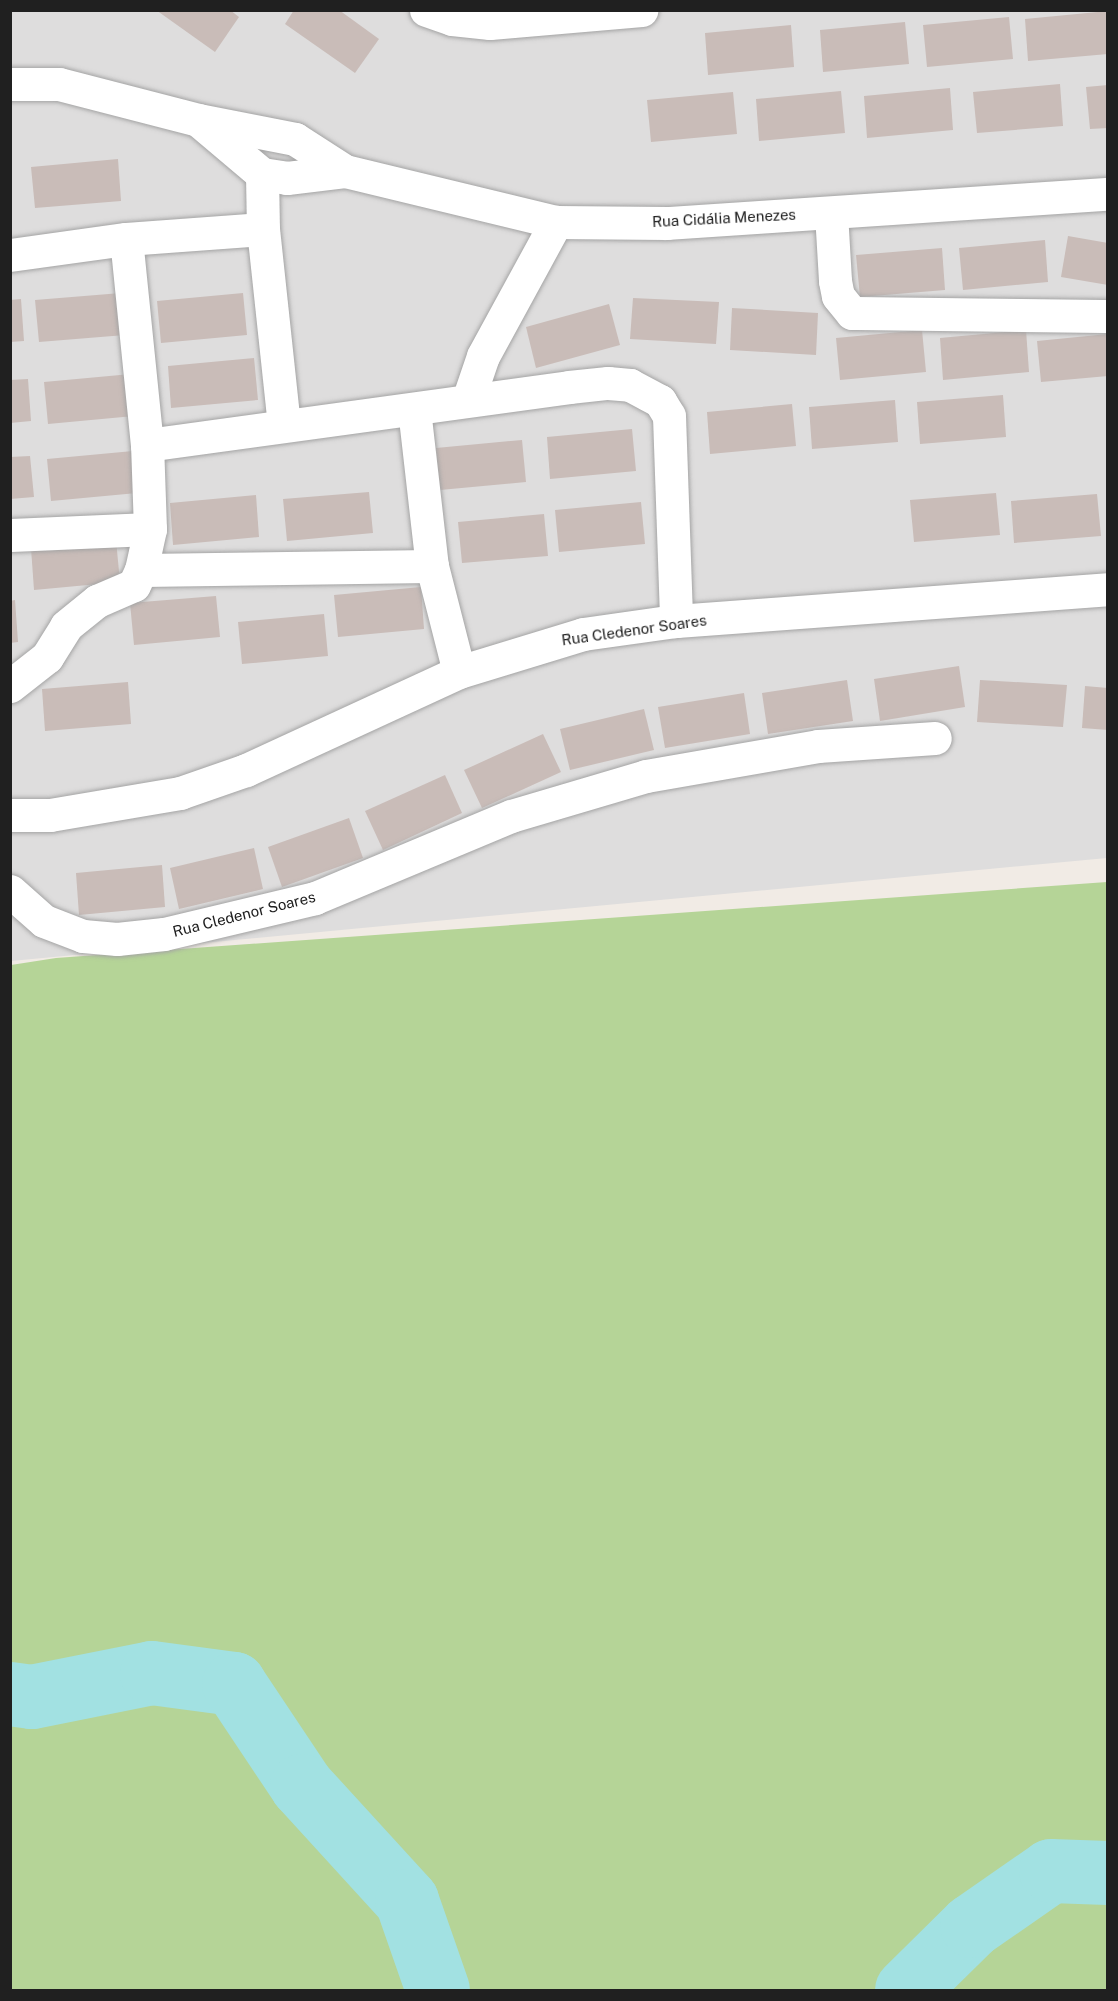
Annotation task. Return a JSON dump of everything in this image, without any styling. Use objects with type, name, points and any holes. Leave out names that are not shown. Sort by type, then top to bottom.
[{"type":"street","points":[[426,10],[452,19],[490,23],[641,10]]},
{"type":"street","name":"Rua Cidália Menezes","points":[[10,84],[59,84],[198,120],[295,139],[345,171],[556,222],[667,223],[1107,194]]},
{"type":"street","name":"Rua Cidália Menezes","points":[[198,120],[262,174],[287,178],[345,171]]},
{"type":"street","points":[[262,174],[263,230],[284,425]]},
{"type":"street","points":[[831,213],[838,296],[852,313],[1107,316]]},
{"type":"street","points":[[468,400],[483,356],[556,222]]},
{"type":"street","points":[[10,255],[126,239],[263,230]]},
{"type":"street","points":[[10,686],[48,657],[66,626],[97,601],[124,592],[134,585],[141,570],[150,529],[147,445],[126,239]]},
{"type":"street","points":[[147,445],[608,382],[630,385],[660,401],[669,416],[676,621]]},
{"type":"street","points":[[414,409],[432,566],[459,672]]},
{"type":"street","points":[[10,536],[150,529]]},
{"type":"street","points":[[141,570],[432,566]]},
{"type":"street","name":"Rua Cledenor Soares","points":[[10,815],[50,815],[180,793],[246,770],[459,672],[583,634],[676,621],[1107,589]]},
{"type":"street","name":"Rua Cledenor Soares","points":[[10,891],[44,921],[83,936],[117,939],[164,934],[315,898],[511,816],[646,776],[818,746],[935,738]]},
{"type":"shaded area","points":[[11,11],[1107,11],[1107,858],[11,961]]},
{"type":"green space","points":[[1107,882],[1107,1990],[11,1990],[11,965],[56,958]]},
{"type":"building","points":[[156,10],[230,10],[239,17],[215,52]]},
{"type":"building","points":[[294,10],[339,10],[379,39],[355,73],[285,24]]},
{"type":"building","points":[[1108,11],[1108,54],[1028,61],[1025,19]]},
{"type":"building","points":[[1009,17],[1013,59],[927,67],[923,25]]},
{"type":"building","points":[[905,22],[909,64],[823,72],[820,30]]},
{"type":"building","points":[[791,25],[794,67],[708,75],[705,33]]},
{"type":"building","points":[[1060,84],[1063,126],[977,133],[973,92]]},
{"type":"building","points":[[1108,85],[1108,128],[1090,129],[1086,87]]},
{"type":"building","points":[[950,88],[953,130],[867,138],[864,96]]},
{"type":"building","points":[[841,91],[845,133],[759,141],[756,99]]},
{"type":"building","points":[[733,92],[737,134],[651,142],[647,100]]},
{"type":"building","points":[[118,159],[121,201],[35,208],[31,167]]},
{"type":"building","points":[[1068,236],[1108,243],[1108,285],[1061,277]]},
{"type":"building","points":[[1045,240],[1048,282],[963,290],[959,248]]},
{"type":"building","points":[[942,248],[945,290],[860,297],[856,255]]},
{"type":"building","points":[[121,293],[125,335],[39,342],[35,300]]},
{"type":"building","points":[[243,293],[247,335],[161,343],[157,301]]},
{"type":"building","points":[[633,298],[719,302],[716,344],[630,339]]},
{"type":"building","points":[[21,299],[24,341],[10,342],[10,300]]},
{"type":"building","points":[[609,304],[620,345],[536,368],[526,327]]},
{"type":"building","points":[[732,308],[818,313],[816,355],[730,350]]},
{"type":"building","points":[[922,330],[926,372],[840,380],[836,338]]},
{"type":"building","points":[[1026,330],[1029,372],[943,380],[940,338]]},
{"type":"building","points":[[1108,334],[1108,376],[1041,382],[1037,341]]},
{"type":"building","points":[[254,358],[258,400],[171,408],[168,366]]},
{"type":"building","points":[[131,374],[134,416],[48,424],[44,382]]},
{"type":"building","points":[[28,379],[31,421],[10,423],[10,380]]},
{"type":"building","points":[[1003,395],[1006,437],[920,444],[917,402]]},
{"type":"building","points":[[895,400],[898,442],[812,449],[809,407]]},
{"type":"building","points":[[792,404],[796,446],[710,454],[707,412]]},
{"type":"building","points":[[632,429],[636,471],[550,479],[547,437]]},
{"type":"building","points":[[522,440],[526,482],[440,490],[436,448]]},
{"type":"building","points":[[133,451],[137,493],[51,501],[47,459]]},
{"type":"building","points":[[30,456],[34,497],[10,499],[10,457]]},
{"type":"building","points":[[369,492],[373,533],[287,541],[283,499]]},
{"type":"building","points":[[996,493],[1000,535],[914,542],[910,500]]},
{"type":"building","points":[[1097,494],[1101,536],[1014,543],[1011,501]]},
{"type":"building","points":[[256,495],[259,537],[173,545],[170,503]]},
{"type":"building","points":[[641,502],[645,544],[559,552],[555,510]]},
{"type":"building","points":[[544,514],[548,556],[462,563],[458,522]]},
{"type":"building","points":[[116,540],[120,582],[34,590],[31,548]]},
{"type":"building","points":[[421,587],[424,629],[338,637],[334,595]]},
{"type":"building","points":[[216,596],[220,637],[134,645],[130,603]]},
{"type":"building","points":[[15,600],[18,642],[10,643],[10,601]]},
{"type":"building","points":[[324,614],[328,656],[242,664],[238,622]]},
{"type":"building","points":[[959,666],[965,707],[880,721],[874,679]]},
{"type":"building","points":[[847,680],[853,721],[768,734],[762,693]]},
{"type":"building","points":[[980,680],[1067,685],[1063,727],[977,722]]},
{"type":"building","points":[[128,682],[131,724],[45,731],[42,689]]},
{"type":"building","points":[[1085,686],[1108,688],[1108,730],[1082,728]]},
{"type":"building","points":[[744,693],[750,734],[665,748],[658,707]]},
{"type":"building","points":[[644,709],[654,750],[570,770],[560,729]]},
{"type":"building","points":[[543,734],[561,772],[482,808],[464,770]]},
{"type":"building","points":[[445,775],[462,813],[383,850],[365,811]]},
{"type":"building","points":[[349,818],[363,858],[282,887],[268,847]]},
{"type":"building","points":[[254,848],[263,889],[179,909],[170,868]]},
{"type":"building","points":[[162,865],[165,907],[79,915],[76,873]]},
{"type":"waterway","points":[[10,1694],[32,1697],[152,1673],[234,1684],[302,1786],[407,1901],[438,1990]]},
{"type":"waterway","points":[[907,1990],[972,1926],[1051,1871],[1108,1873]]}]
